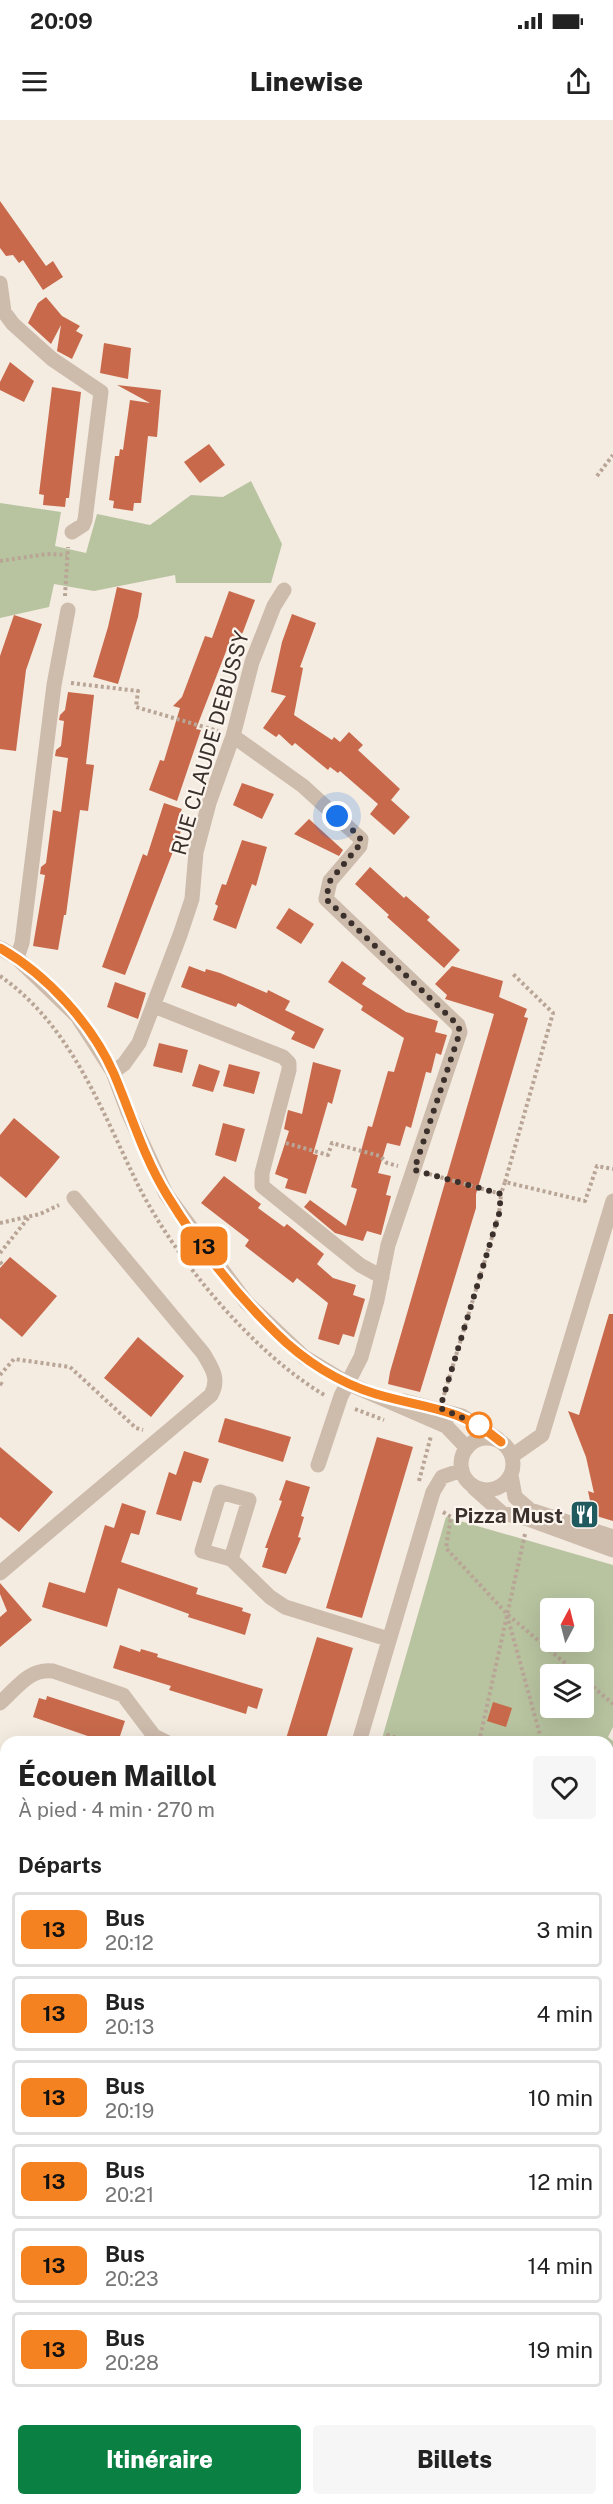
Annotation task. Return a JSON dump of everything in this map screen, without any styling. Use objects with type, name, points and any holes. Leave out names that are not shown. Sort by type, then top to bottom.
[{"type":"street","points":[[1,291],[4,312],[29,340],[101,392],[85,520],[83,525],[72,532]]},
{"type":"street","name":"RUE CLAUDE DEBUSSY","points":[[113,1072],[124,1064],[139,1043],[154,1006],[192,898],[198,843],[233,736],[252,662],[274,606],[284,590]]},
{"type":"street","points":[[17,958],[22,943],[55,681],[68,609]]},
{"type":"street","points":[[233,736],[303,786],[361,839],[360,846],[327,886],[326,899],[458,1025],[460,1032],[388,1245],[363,1351],[328,1431],[318,1465]]},
{"type":"street","points":[[0,948],[17,958],[77,1016],[113,1072],[128,1112],[166,1194],[246,1302],[278,1335],[304,1357],[348,1383],[438,1415],[479,1425],[501,1442],[512,1456],[511,1475],[516,1497],[531,1510],[613,1537]]},
{"type":"street","points":[[154,1006],[272,1052],[289,1063],[260,1182],[265,1191],[360,1265],[382,1277]]},
{"type":"street","points":[[0,1573],[210,1395],[216,1381],[213,1369],[169,1309],[74,1198]]},
{"type":"street","points":[[512,1456],[542,1435],[613,1201]]},
{"type":"street","points":[[438,1415],[466,1448]]},
{"type":"street","points":[[501,1442],[488,1438],[480,1439],[466,1448],[462,1456],[466,1477],[502,1513],[528,1519],[613,1550]]},
{"type":"street","points":[[361,1736],[436,1483],[448,1474],[466,1477],[487,1490],[499,1487],[511,1475]]},
{"type":"street","points":[[231,1559],[270,1597],[285,1606],[388,1639]]},
{"type":"street","points":[[0,1703],[28,1676],[44,1670],[54,1671],[123,1695],[154,1736]]},
{"type":"path","points":[[597,476],[613,455]]},
{"type":"path","points":[[68,609],[63,590],[72,532]]},
{"type":"path","points":[[0,561],[47,554],[67,555]]},
{"type":"path","points":[[55,681],[138,692],[136,708],[233,736]]},
{"type":"path","points":[[513,974],[553,1013],[501,1194],[499,1214],[412,1504],[451,1517],[446,1548],[507,1614],[566,1664]]},
{"type":"path","points":[[271,1139],[328,1155],[332,1143],[380,1156],[387,1163],[501,1194]]},
{"type":"path","points":[[505,1182],[585,1201],[597,1166],[613,1169]]},
{"type":"path","points":[[0,1223],[30,1217],[74,1198]]},
{"type":"path","points":[[0,1253],[30,1217]]},
{"type":"path","points":[[0,1375],[14,1359],[70,1368],[136,1428],[141,1428],[156,1441]]},
{"type":"path","points":[[480,1736],[528,1519]]},
{"type":"path","points":[[507,1614],[540,1736]]},
{"type":"path","points":[[594,1688],[613,1704]]},
{"type":"green space","points":[[251,481],[282,544],[271,583],[176,583],[175,575],[94,591],[54,584],[49,607],[0,618],[0,503],[61,512],[55,546],[86,553],[97,514],[150,525],[191,495],[223,497]]},
{"type":"green space","points":[[446,1517],[613,1565],[613,1727],[608,1736],[383,1736]]},
{"type":"building","points":[[0,201],[46,266],[53,261],[63,277],[43,290],[23,260],[19,263],[13,255],[6,256],[0,248]]},
{"type":"building","points":[[46,297],[62,316],[80,326],[76,331],[83,335],[72,359],[57,351],[61,325],[51,344],[28,323],[38,303]]},
{"type":"building","points":[[104,343],[131,348],[128,379],[100,373]]},
{"type":"building","points":[[10,362],[34,381],[24,402],[0,390],[0,382]]},
{"type":"building","points":[[117,385],[161,390],[157,437],[148,436],[141,503],[134,503],[133,511],[113,508],[114,501],[109,500],[115,456],[119,456],[120,449],[123,450],[130,400],[150,403]]},
{"type":"building","points":[[52,387],[81,392],[69,498],[66,498],[65,507],[43,505],[44,495],[39,494]]},
{"type":"building","points":[[209,444],[225,465],[200,483],[184,462]]},
{"type":"building","points":[[117,587],[142,593],[138,617],[118,684],[93,677]]},
{"type":"building","points":[[229,591],[255,600],[243,632],[239,638],[232,636],[196,729],[201,730],[177,801],[149,790],[160,760],[164,761],[180,708],[173,706],[182,697],[205,636],[212,638]]},
{"type":"building","points":[[292,614],[316,623],[300,667],[303,668],[294,715],[332,740],[334,737],[340,742],[349,732],[363,745],[358,750],[400,789],[391,800],[410,817],[394,835],[370,814],[378,804],[340,771],[338,773],[330,767],[328,770],[295,743],[292,746],[279,734],[276,737],[263,728],[286,696],[271,692],[282,642]]},
{"type":"building","points":[[14,615],[42,624],[26,670],[16,751],[0,749],[0,656]]},
{"type":"building","points":[[68,692],[94,695],[86,764],[94,765],[88,811],[80,810],[66,915],[64,915],[58,950],[33,946],[45,875],[40,874],[41,867],[46,863],[53,810],[61,812],[68,758],[55,756],[56,750],[61,746],[64,721],[59,720],[65,710]]},
{"type":"building","points":[[242,783],[274,794],[262,819],[233,805]]},
{"type":"building","points":[[164,803],[182,809],[178,818],[192,822],[181,831],[125,975],[102,967],[143,854],[147,856]]},
{"type":"building","points":[[309,819],[343,850],[339,856],[294,834]]},
{"type":"building","points":[[242,840],[267,847],[256,886],[252,884],[236,929],[213,920],[218,906],[215,904],[222,884],[226,885]]},
{"type":"building","points":[[370,867],[404,898],[406,896],[430,917],[427,920],[460,950],[444,968],[387,917],[389,915],[355,884]]},
{"type":"building","points":[[289,908],[314,924],[301,944],[276,928]]},
{"type":"building","points":[[342,961],[366,978],[362,984],[406,1012],[438,1021],[435,1032],[447,1035],[441,1055],[436,1053],[431,1073],[426,1072],[411,1128],[406,1126],[400,1146],[387,1143],[378,1173],[391,1176],[386,1195],[391,1196],[381,1235],[367,1231],[363,1241],[335,1233],[304,1207],[310,1200],[346,1226],[357,1189],[351,1187],[368,1126],[372,1127],[388,1071],[394,1072],[404,1038],[361,1010],[363,1006],[328,982]]},
{"type":"building","points":[[189,966],[205,972],[206,969],[220,973],[267,993],[268,990],[290,1001],[285,1010],[324,1029],[314,1049],[291,1039],[295,1032],[238,1003],[236,1007],[181,987]]},
{"type":"building","points":[[452,966],[503,981],[499,997],[527,1009],[524,1017],[528,1018],[476,1194],[476,1208],[420,1392],[388,1384],[390,1372],[494,1014],[445,999],[447,995],[435,984]]},
{"type":"building","points":[[115,982],[146,993],[138,1019],[107,1007]]},
{"type":"building","points":[[159,1043],[188,1050],[182,1073],[153,1066]]},
{"type":"building","points":[[313,1062],[341,1070],[332,1104],[328,1102],[313,1154],[318,1155],[306,1194],[285,1188],[288,1179],[275,1174],[289,1131],[284,1129],[288,1110],[302,1114]]},
{"type":"building","points":[[199,1064],[220,1071],[213,1092],[192,1086]]},
{"type":"building","points":[[229,1064],[260,1072],[254,1094],[223,1086]]},
{"type":"building","points":[[14,1118],[60,1157],[26,1198],[0,1176],[0,1135]]},
{"type":"building","points":[[223,1123],[245,1129],[236,1162],[215,1155]]},
{"type":"building","points":[[224,1176],[261,1204],[258,1208],[284,1227],[287,1224],[324,1254],[317,1264],[333,1278],[356,1285],[353,1295],[365,1299],[354,1337],[343,1334],[339,1345],[318,1339],[328,1303],[297,1278],[293,1283],[245,1246],[249,1240],[201,1203]]},
{"type":"building","points":[[10,1257],[57,1296],[22,1337],[0,1318],[0,1268]]},
{"type":"building","points":[[609,1314],[613,1314],[613,1521],[593,1515],[588,1491],[594,1493],[586,1457],[568,1411],[579,1415]]},
{"type":"building","points":[[138,1337],[184,1376],[151,1417],[104,1378]]},
{"type":"building","points":[[225,1418],[291,1437],[283,1462],[218,1442]]},
{"type":"building","points":[[377,1437],[413,1447],[362,1618],[326,1608]]},
{"type":"building","points":[[0,1447],[53,1492],[19,1532],[0,1517]]},
{"type":"building","points":[[184,1451],[209,1459],[201,1483],[193,1481],[181,1521],[156,1514],[169,1472],[176,1475]]},
{"type":"building","points":[[286,1480],[310,1487],[301,1516],[304,1517],[298,1537],[301,1538],[286,1574],[262,1567],[268,1548],[265,1548],[282,1501],[279,1500]]},
{"type":"building","points":[[122,1503],[146,1511],[139,1535],[131,1533],[121,1562],[198,1588],[196,1594],[243,1608],[242,1611],[251,1614],[245,1635],[188,1617],[189,1614],[118,1588],[107,1627],[42,1607],[49,1582],[85,1593],[105,1525],[114,1528]]},
{"type":"building","points":[[0,1583],[32,1620],[0,1647],[0,1617],[7,1611],[0,1594]]},
{"type":"building","points":[[317,1637],[353,1648],[327,1736],[287,1736]]},
{"type":"building","points":[[120,1645],[140,1652],[141,1649],[158,1654],[157,1657],[263,1689],[257,1709],[248,1706],[246,1714],[169,1690],[171,1686],[113,1668]]},
{"type":"building","points":[[47,1696],[125,1721],[120,1736],[88,1736],[33,1717],[39,1698],[46,1700]]},
{"type":"building","points":[[493,1702],[512,1708],[506,1727],[487,1721]]},
{"type":"bus line","name":"13","points":[[0,948],[17,958],[55,992],[77,1016],[113,1072],[128,1112],[166,1194],[246,1302],[278,1335],[304,1357],[348,1383],[375,1394],[440,1408],[462,1416],[479,1425],[501,1442]]},
{"type":"place","name":"Pizza Must","points":[[584,1515]]},
{"type":"route","points":[[337,816],[358,835],[362,842],[330,881],[327,886],[326,899],[458,1025],[460,1032],[414,1170],[501,1194],[499,1214],[440,1408],[479,1425]]}]
